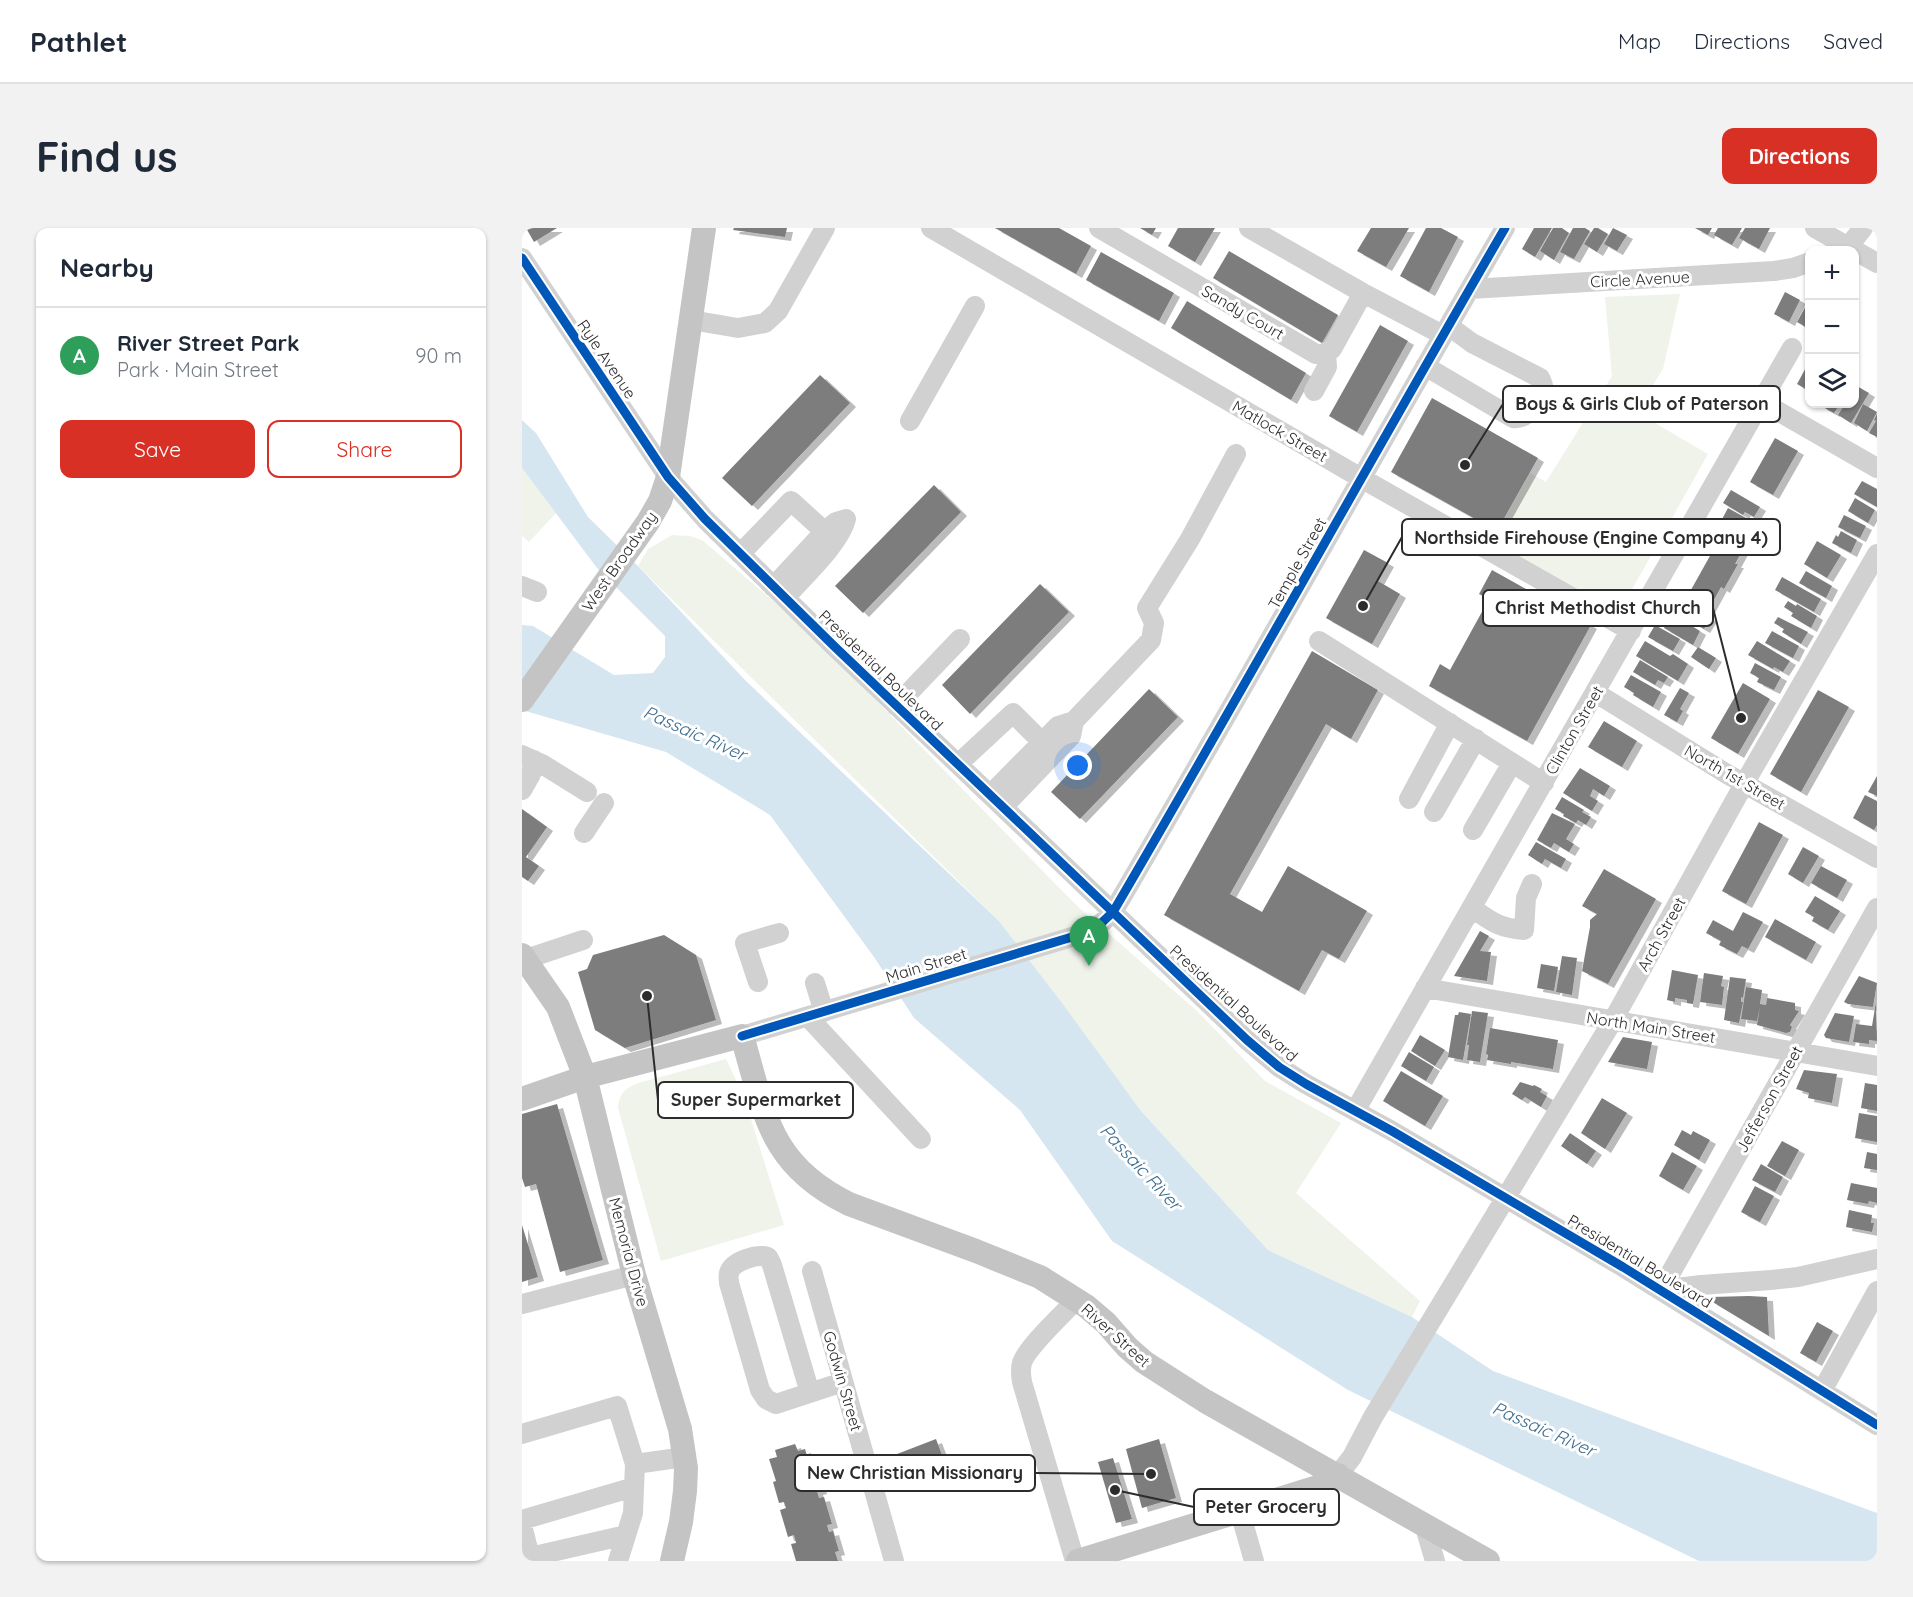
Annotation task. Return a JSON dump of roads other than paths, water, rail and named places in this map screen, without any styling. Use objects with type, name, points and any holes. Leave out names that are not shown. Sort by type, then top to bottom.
[{"type":"main road","name":"West Broadway","points":[[522,700],[648,522],[660,501],[668,477],[704,228]]},
{"type":"main road","name":"Memorial Drive","points":[[524,957],[558,1007],[585,1077],[634,1275],[680,1429],[685,1457],[685,1491],[672,1561]]},
{"type":"main road","name":"Main Street","points":[[522,1099],[585,1077],[742,1036]]},
{"type":"main road","name":"River Street","points":[[742,1036],[766,1119],[774,1138],[788,1159],[811,1182],[849,1204],[1040,1277],[1086,1306],[1144,1362],[1205,1401],[1488,1561]]},
{"type":"main road","points":[[1077,1561],[1321,1486],[1338,1475]]},
{"type":"street","points":[[691,320],[738,328],[765,323],[778,311],[825,228]]},
{"type":"street","name":"Matlock Street","points":[[931,228],[1361,478],[1631,631]]},
{"type":"street","name":"Sandy Court","points":[[1099,228],[1316,354],[1326,352]]},
{"type":"street","points":[[1250,228],[1363,293],[1446,330],[1540,378],[1544,385],[1530,413],[1520,419],[1513,418],[1425,366]]},
{"type":"street","name":"Temple Street","points":[[1113,912],[1505,228]]},
{"type":"street","points":[[1815,228],[1839,246]]},
{"type":"street","points":[[1846,246],[1863,228]]},
{"type":"street","points":[[1859,256],[1877,263]]},
{"type":"street","name":"Ryle Avenue","points":[[522,258],[668,477]]},
{"type":"street","name":"Circle Avenue","points":[[1470,289],[1774,271],[1805,264]]},
{"type":"street","points":[[1314,391],[1327,367],[1326,352],[1332,349],[1363,293]]},
{"type":"street","points":[[910,422],[975,306]]},
{"type":"street","name":"Clinton Street","points":[[1355,1111],[1792,348]]},
{"type":"street","points":[[1762,402],[1877,468]]},
{"type":"street","points":[[997,800],[1048,748],[1058,726],[1074,721],[1151,640],[1154,623],[1147,608],[1190,539],[1236,454]]},
{"type":"street","name":"Presidential Boulevard","points":[[668,477],[705,519],[896,706],[1239,1032],[1279,1067],[1661,1290],[1877,1425]]},
{"type":"street","points":[[740,554],[791,501],[830,536]]},
{"type":"street","points":[[779,592],[830,536],[836,522],[846,519]]},
{"type":"street","name":"Arch Street","points":[[1338,1475],[1352,1457],[1373,1417],[1612,1022],[1744,784],[1877,554]]},
{"type":"street","points":[[896,706],[960,639]]},
{"type":"street","points":[[1319,641],[1544,783]]},
{"type":"street","name":"North 1st Street","points":[[1596,693],[1744,784],[1877,858]]},
{"type":"street","points":[[958,764],[1013,713],[1048,748]]},
{"type":"street","points":[[1408,799],[1450,723]]},
{"type":"street","points":[[1434,812],[1476,740]]},
{"type":"street","points":[[522,790],[531,774],[528,757]]},
{"type":"street","points":[[528,757],[587,792]]},
{"type":"street","points":[[1473,830],[1512,763]]},
{"type":"street","points":[[584,833],[604,803]]},
{"type":"street","points":[[1472,908],[1497,925],[1524,930],[1526,898],[1532,884]]},
{"type":"street","name":"Jefferson Street","points":[[1661,1290],[1877,908]]},
{"type":"street","name":"Main Street","points":[[742,1036],[1096,928],[1113,912]]},
{"type":"street","points":[[758,982],[745,943],[779,933]]},
{"type":"street","points":[[524,957],[583,940]]},
{"type":"street","points":[[815,983],[816,1014],[921,1139]]},
{"type":"street","name":"North Main Street","points":[[1425,988],[1877,1066]]},
{"type":"street","points":[[810,1393],[768,1257],[761,1255],[735,1265],[729,1273],[729,1283],[760,1390],[766,1399],[776,1404],[810,1393],[843,1382]]},
{"type":"street","points":[[1661,1290],[1798,1277],[1877,1259]]},
{"type":"street","name":"Godwin Street","points":[[812,1271],[894,1561]]},
{"type":"street","points":[[522,1305],[634,1275]]},
{"type":"street","points":[[1822,1391],[1877,1291]]},
{"type":"street","points":[[1076,1300],[1029,1350],[1021,1364],[1020,1372],[1077,1561]]},
{"type":"street","points":[[522,1434],[617,1406],[635,1464],[633,1513],[618,1561]]},
{"type":"street","points":[[635,1464],[685,1457]]},
{"type":"street","points":[[522,1520],[634,1487]]},
{"type":"street","points":[[1240,1512],[1254,1561]]},
{"type":"street","points":[[1424,1524],[1435,1561]]},
{"type":"street","points":[[522,1525],[531,1559],[626,1535]]},
{"type":"water","name":"Passaic River","points":[[522,420],[536,433],[588,517],[638,566],[746,681],[999,921],[1141,1111],[1268,1250],[1412,1317],[1493,1371],[1877,1513],[1877,1561],[1699,1561],[1348,1390],[1112,1241],[1020,1110],[914,1018],[874,957],[770,815],[666,752],[522,710],[522,625],[533,626],[614,675],[653,673],[665,657],[665,636],[597,568],[522,468]]},
{"type":"place","name":"Boys & Girls Club of Paterson","points":[[1465,465]]},
{"type":"place","name":"Northside Firehouse (Engine Company 4)","points":[[1363,606]]},
{"type":"place","name":"Christ Methodist Church","points":[[1741,718]]},
{"type":"place","name":"River Street Park","points":[[1089,966]]},
{"type":"place","name":"Super Supermarket","points":[[647,996]]},
{"type":"place","name":"New Christian Missionary","points":[[1151,1474]]},
{"type":"place","name":"Peter Grocery","points":[[1115,1490]]}]
